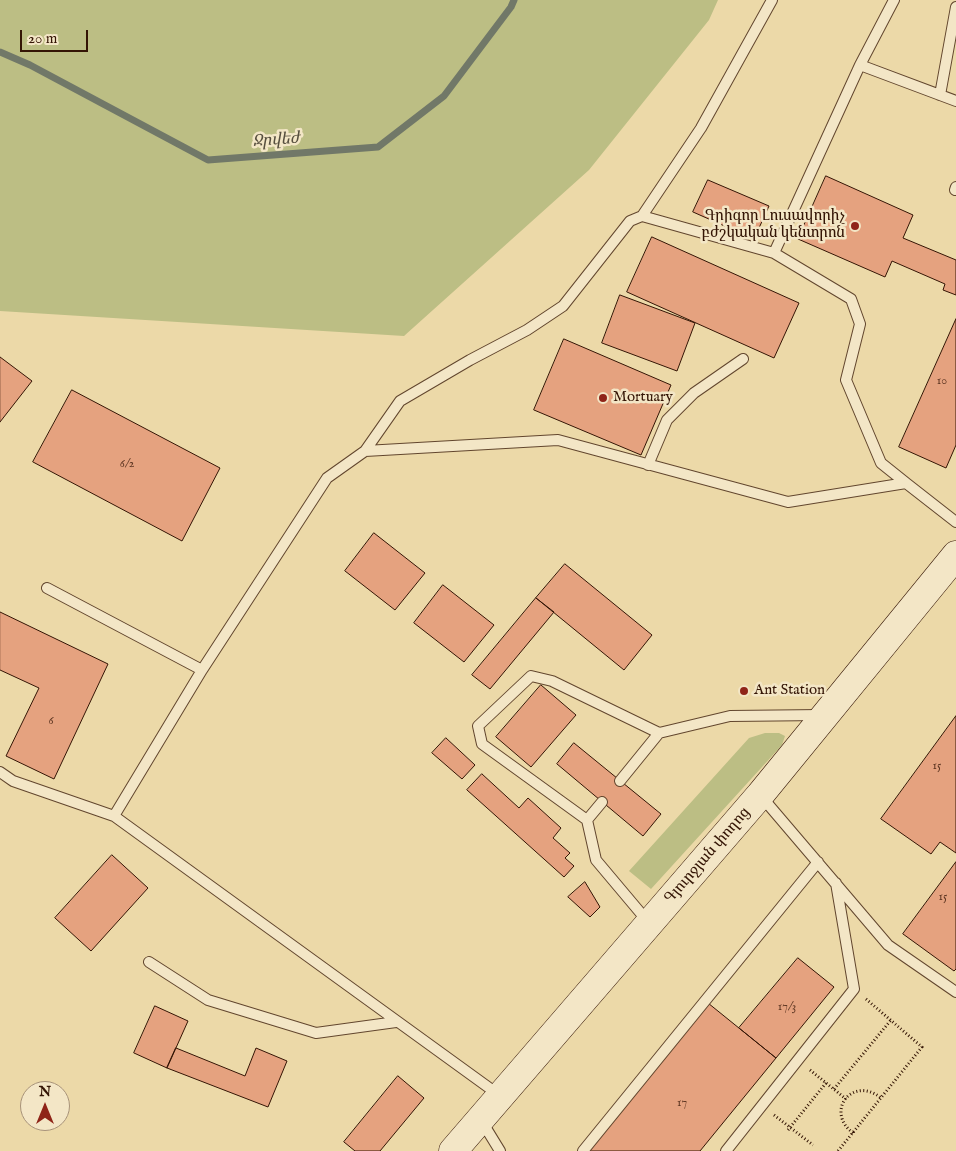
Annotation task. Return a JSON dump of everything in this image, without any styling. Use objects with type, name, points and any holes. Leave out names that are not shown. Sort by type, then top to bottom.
[{"type":"main road","name":"Գյուրջյան փողոց","points":[[453,1151],[760,796],[828,715],[956,554]]},
{"type":"lane","points":[[114,816],[202,670],[327,478],[365,451],[400,401],[527,330],[563,306],[630,221],[642,216],[701,128],[772,0]]},
{"type":"lane","points":[[774,253],[860,65],[894,0]]},
{"type":"lane","points":[[940,95],[956,7]]},
{"type":"lane","points":[[860,65],[956,101]]},
{"type":"lane","points":[[642,216],[774,253],[851,299],[860,324],[846,380],[881,463],[954,517]]},
{"type":"lane","points":[[648,465],[667,420],[694,393],[743,359]]},
{"type":"lane","points":[[365,451],[558,440],[788,502],[906,483]]},
{"type":"lane","points":[[47,588],[202,670]]},
{"type":"lane","points":[[649,923],[596,860],[587,820],[482,744],[478,726],[531,676],[552,681],[658,734]]},
{"type":"lane","points":[[620,781],[658,734],[730,716],[828,715]]},
{"type":"lane","points":[[0,772],[12,781],[114,816],[396,1022],[500,1095]]},
{"type":"lane","points":[[760,796],[888,945],[956,992]]},
{"type":"lane","points":[[587,820],[602,802]]},
{"type":"lane","points":[[583,1151],[818,862]]},
{"type":"lane","points":[[726,1151],[854,989],[836,883]]},
{"type":"lane","points":[[149,962],[208,1000],[316,1033],[396,1022]]},
{"type":"lane","points":[[480,1119],[500,1151]]},
{"type":"path","points":[[838,1151],[922,1047],[854,989]]},
{"type":"path","points":[[834,1089],[891,1020]]},
{"type":"path","points":[[797,1060],[846,1099]]},
{"type":"path","points":[[789,1129],[826,1083]]},
{"type":"path","points":[[853,1133],[848,1129],[841,1116],[841,1108],[846,1099],[854,1092],[862,1090],[869,1091],[881,1098]]},
{"type":"path","points":[[762,1106],[789,1129],[813,1145]]},
{"type":"green space","points":[[0,0],[718,0],[709,20],[589,170],[404,336],[0,311]]},
{"type":"green space","points":[[765,733],[779,733],[785,736],[782,745],[651,889],[629,871],[749,738]]},
{"type":"building","name":"Գրիգոր Լուսավորիչ բժշկական կենտրոն","points":[[826,176],[913,215],[903,238],[956,260],[956,295],[943,290],[945,284],[892,261],[885,277],[798,239]]},
{"type":"building","points":[[708,180],[769,206],[754,239],[693,212]]},
{"type":"building","points":[[652,237],[799,303],[774,358],[627,292]]},
{"type":"building","points":[[620,295],[695,323],[677,371],[602,343]]},
{"type":"building","points":[[956,319],[956,445],[946,468],[899,447]]},
{"type":"building","name":"Mortuary","points":[[564,339],[671,385],[641,455],[534,410]]},
{"type":"building","points":[[0,357],[32,381],[0,422]]},
{"type":"building","points":[[72,390],[220,468],[182,541],[33,462]]},
{"type":"building","points":[[374,533],[425,573],[395,610],[345,571]]},
{"type":"building","points":[[565,564],[652,635],[624,670],[536,598]]},
{"type":"building","points":[[443,585],[494,625],[464,662],[414,623]]},
{"type":"building","points":[[536,598],[554,612],[490,689],[472,675]]},
{"type":"building","points":[[0,612],[108,664],[54,779],[6,756],[39,688],[0,670]]},
{"type":"building","points":[[541,685],[576,715],[531,767],[496,737]]},
{"type":"building","points":[[956,716],[956,853],[940,842],[931,854],[881,819]]},
{"type":"building","points":[[446,738],[475,765],[462,779],[432,753]]},
{"type":"building","points":[[574,743],[661,814],[643,836],[557,764]]},
{"type":"building","points":[[482,774],[519,808],[528,798],[561,828],[553,838],[570,853],[565,858],[574,866],[564,877],[467,790]]},
{"type":"building","points":[[112,855],[148,888],[91,951],[55,918]]},
{"type":"building","points":[[956,862],[956,969],[954,971],[903,934]]},
{"type":"building","points":[[585,882],[600,907],[590,917],[568,897]]},
{"type":"building","points":[[798,958],[834,987],[776,1058],[739,1028]]},
{"type":"building","points":[[708,1003],[776,1058],[700,1151],[588,1151]]},
{"type":"building","points":[[155,1006],[188,1021],[167,1068],[134,1053]]},
{"type":"building","points":[[176,1048],[245,1076],[256,1048],[287,1061],[268,1107],[167,1068]]},
{"type":"building","points":[[398,1076],[424,1098],[380,1151],[355,1151],[344,1142]]},
{"type":"waterway","name":"Ջրվեժ","points":[[0,52],[30,65],[208,160],[378,147],[444,96],[511,7],[514,0]]},
{"type":"place","name":"Գրիգոր Լուսավորիչ բժշկական կենտրոն","points":[[855,226]]},
{"type":"place","name":"Mortuary","points":[[603,398]]},
{"type":"place","name":"Ant Station","points":[[744,691]]}]
